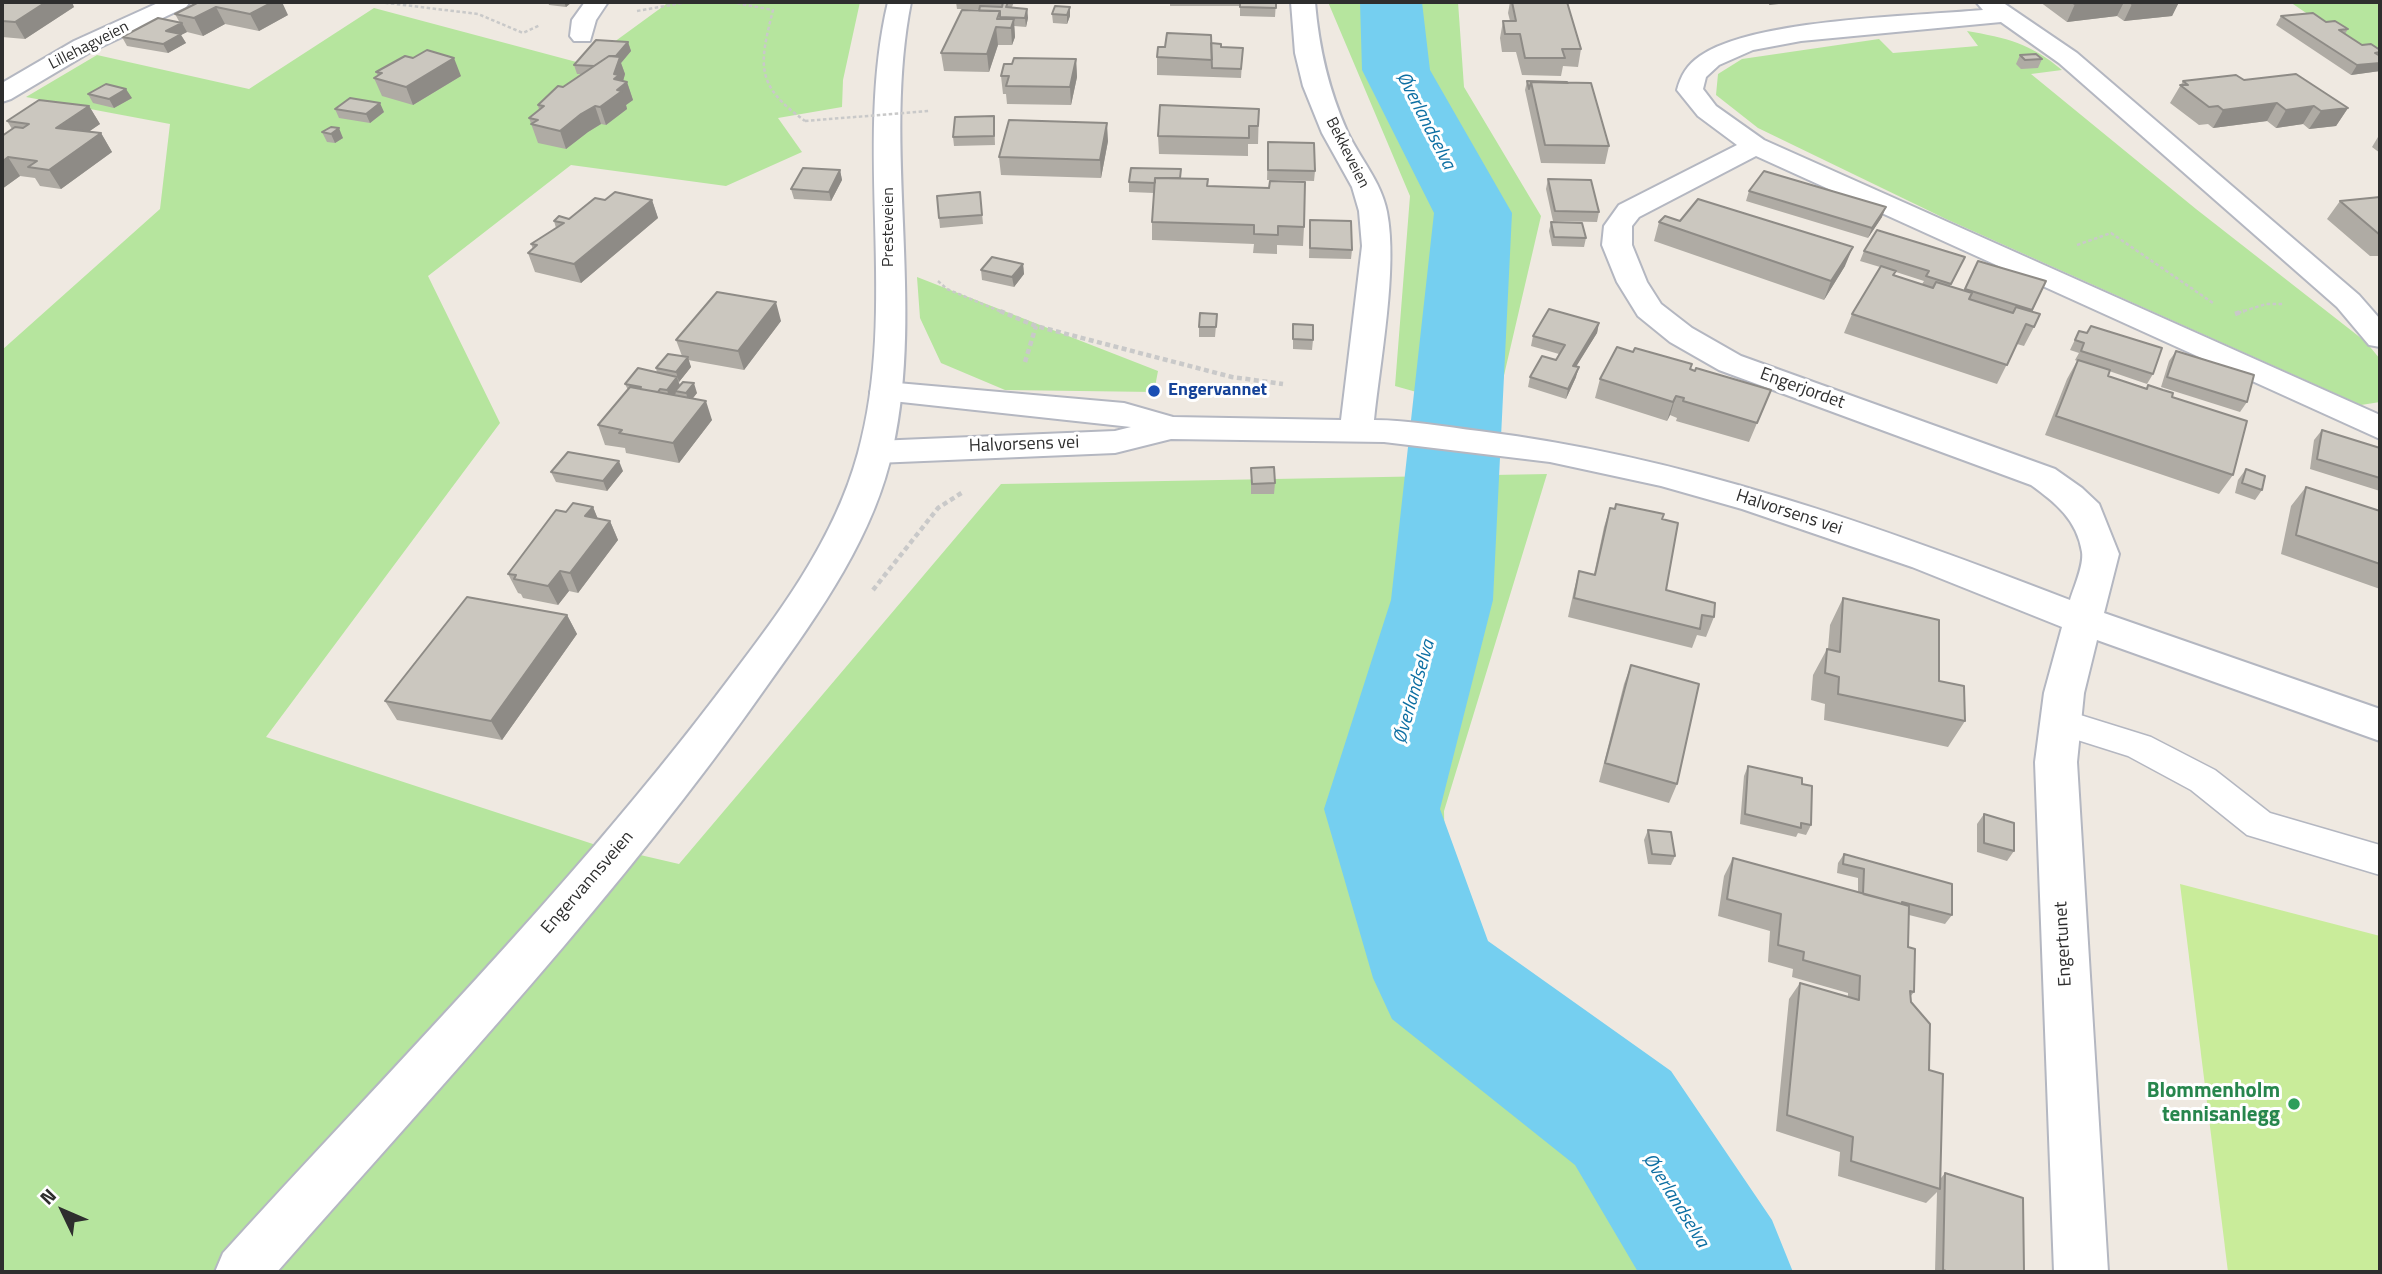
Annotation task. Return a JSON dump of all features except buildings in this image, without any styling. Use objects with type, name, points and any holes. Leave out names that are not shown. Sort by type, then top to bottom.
[{"type":"street","name":"Lillehagveien","points":[[2,94],[83,46],[178,2]]},
{"type":"street","name":"Presteveien","points":[[876,452],[886,392],[890,242],[887,63],[899,2]]},
{"type":"street","name":"Bekkeveien","points":[[1303,2],[1307,53],[1316,86],[1335,133],[1366,187],[1373,211],[1377,246],[1360,394],[1370,431]]},
{"type":"street","points":[[582,36],[584,20],[594,5]]},
{"type":"street","points":[[2380,338],[2348,301],[2068,58],[1996,8],[1801,34],[1747,44],[1710,60],[1694,74],[1690,90],[1707,111],[1755,146],[2380,428]]},
{"type":"street","name":"Engerjordet","points":[[1755,146],[1629,211],[1618,226],[1617,245],[1632,282],[1650,310],[1681,335],[1730,363],[2043,477],[2070,496],[2086,513],[2101,554],[2081,619]]},
{"type":"street","name":"Halvorsens vei","points":[[886,392],[1124,414],[1171,428]]},
{"type":"street","name":"Halvorsens vei","points":[[876,452],[1115,442],[1171,428],[1370,431],[1497,443],[1663,475],[1754,501],[1924,558],[2081,619],[2380,724]]},
{"type":"street","name":"Engervannsveien","points":[[242,1272],[630,836],[711,733],[786,631],[833,553],[859,498],[876,452]]},
{"type":"street","name":"Engertunet","points":[[2081,619],[2064,693],[2056,762],[2081,1272]]},
{"type":"lane","points":[[2061,722],[2138,746],[2203,779],[2259,825],[2380,860]]},
{"type":"path","points":[[379,2],[478,14],[523,33],[576,7],[594,5]]},
{"type":"path","points":[[731,2],[773,10],[760,65],[768,91],[805,121],[929,111]]},
{"type":"path","points":[[914,106],[914,120]]},
{"type":"path","points":[[2033,271],[2056,251],[2111,233],[2231,315]]},
{"type":"path","points":[[928,274],[947,289],[1036,326],[1232,377],[1360,394]]},
{"type":"path","points":[[2195,344],[2231,315],[2266,304],[2348,301]]},
{"type":"path","points":[[870,593],[937,508],[967,489]]},
{"type":"green space","points":[[669,2],[860,2],[843,80],[842,107],[778,118],[802,152],[726,186],[571,165],[428,276],[500,423],[266,737],[593,844],[679,864],[1001,484],[1547,474],[1444,811],[1446,904],[1548,1037],[1678,1128],[1754,1260],[1751,1272],[2,1272],[2,350],[160,209],[170,124],[26,97],[97,55],[249,89],[374,8],[584,64]]},
{"type":"green space","points":[[1328,2],[1458,2],[1464,87],[1541,216],[1495,414],[1395,386],[1410,196]]},
{"type":"green space","points":[[2290,2],[2380,2],[2380,63]]},
{"type":"green space","points":[[1967,31],[2018,43],[2062,70],[2031,74],[2196,209],[2366,342],[2380,359],[2380,402],[2361,405],[1946,219],[1758,128],[1716,95],[1718,74],[1742,59],[1879,39],[1893,53],[1978,46]]},
{"type":"green space","points":[[917,277],[1158,371],[1154,392],[1005,390],[941,363],[920,318]]},
{"type":"green space","name":"Blommenholm tennisanlegg","points":[[2180,884],[2380,936],[2380,1272],[2228,1272]]},
{"type":"waterway","name":"Øverlandselva","points":[[1391,2],[1396,70],[1473,213],[1442,600],[1382,809],[1437,978],[1623,1118],[1720,1272]]},
{"type":"place","name":"Engervannet","points":[[1154,391]]},
{"type":"place","name":"Blommenholm tennisanlegg","points":[[2294,1104]]}]
